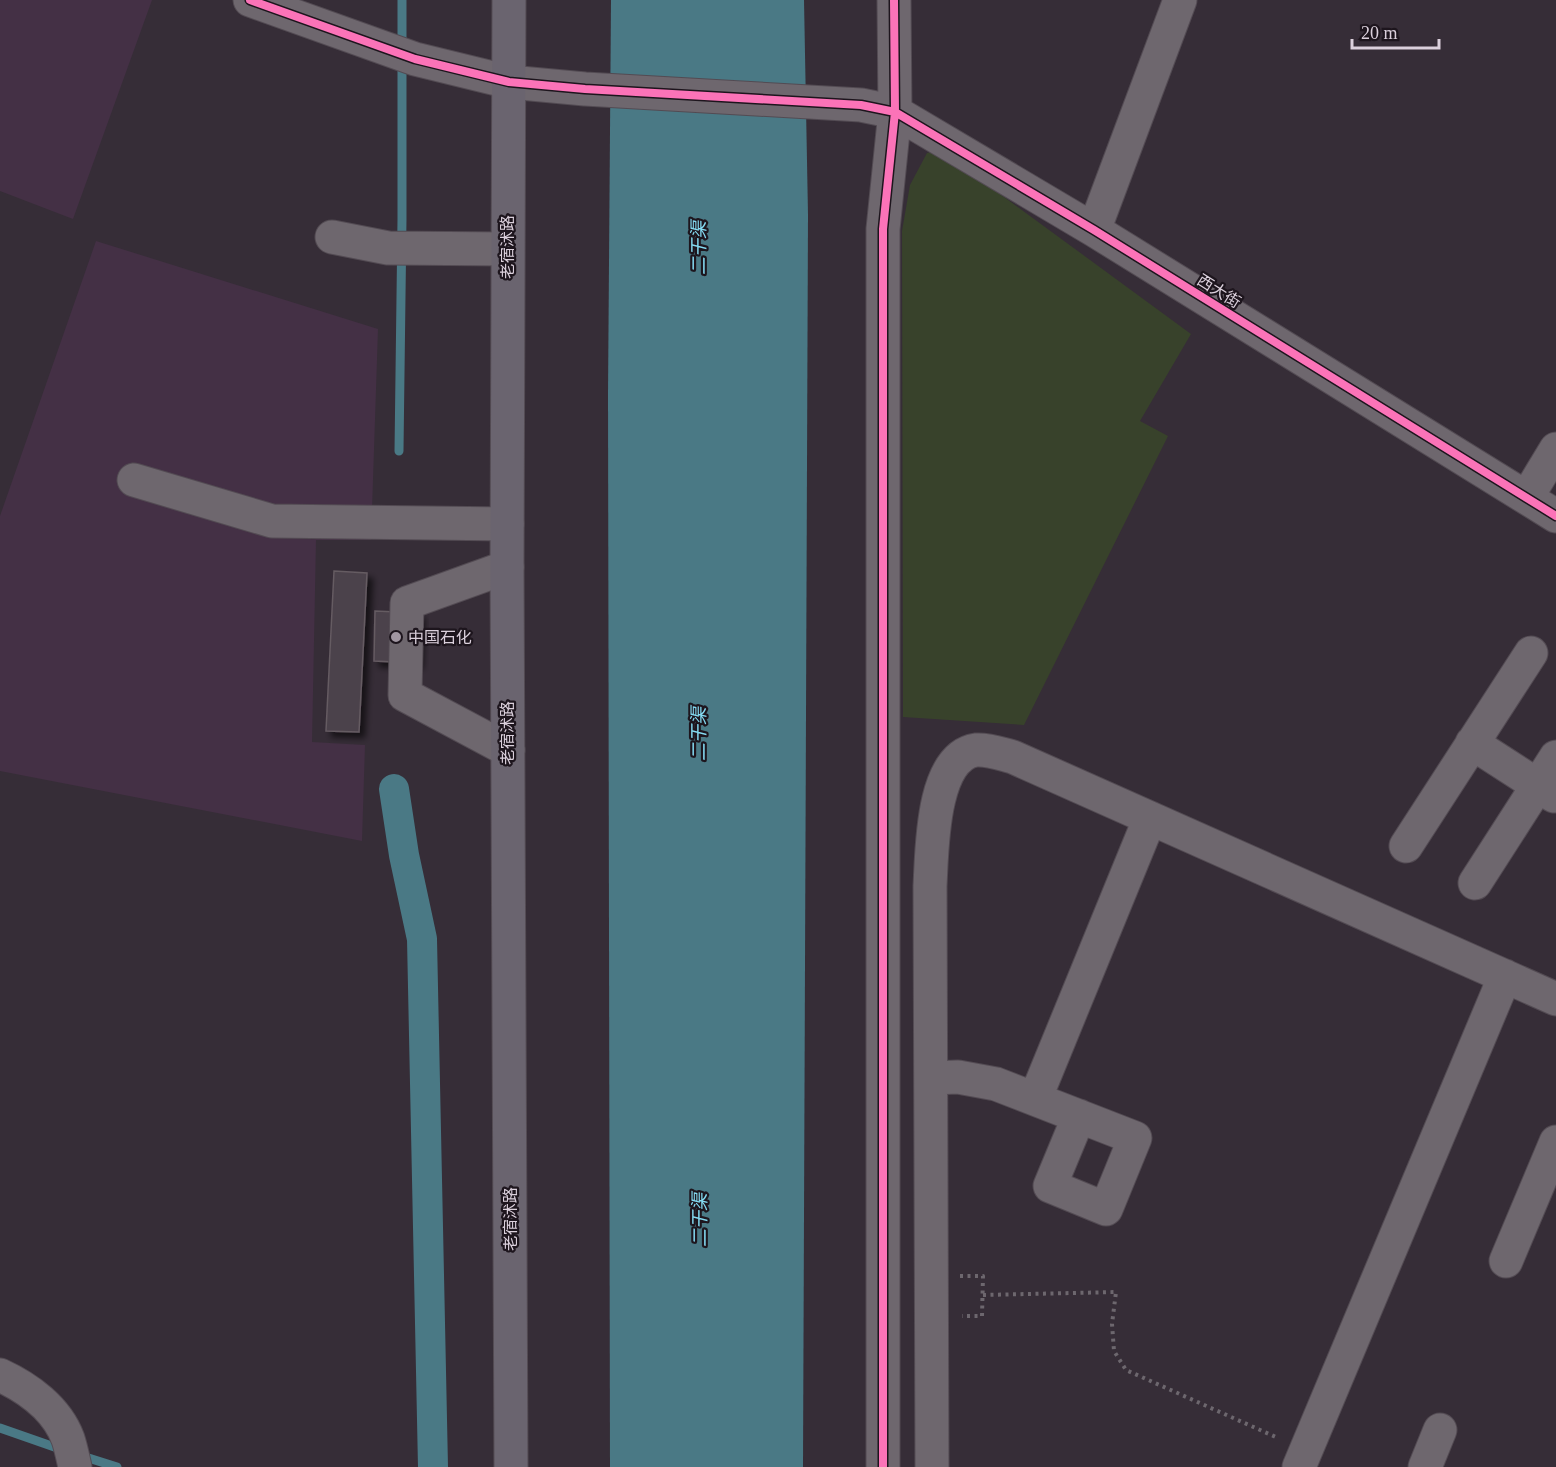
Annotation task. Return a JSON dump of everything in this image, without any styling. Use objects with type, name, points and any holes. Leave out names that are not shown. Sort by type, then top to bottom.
[{"type":"main road","name":"老宿沭路","points":[[509,0],[507,567],[511,1467]]},
{"type":"street","name":"西大街","points":[[250,0],[402,55],[509,82],[585,89],[861,105],[896,112],[1094,230],[1556,516]]},
{"type":"street","points":[[883,1467],[883,229],[896,112],[894,0]]},
{"type":"street","points":[[1094,230],[1180,0]]},
{"type":"street","points":[[332,237],[388,248],[507,249]]},
{"type":"street","points":[[1527,497],[1556,449]]},
{"type":"street","points":[[134,480],[272,521],[507,524]]},
{"type":"street","points":[[507,567],[407,603],[405,695],[508,750]]},
{"type":"street","points":[[1406,846],[1530,653]]},
{"type":"street","points":[[1472,743],[1547,791]]},
{"type":"street","points":[[932,1467],[930,886],[940,794],[947,774],[961,758],[975,750],[1012,757],[1556,999]]},
{"type":"street","points":[[1475,883],[1547,791],[1556,757]]},
{"type":"street","points":[[1035,1099],[1150,818]]},
{"type":"street","points":[[1302,1459],[1505,976]]},
{"type":"street","points":[[931,1078],[958,1077],[996,1084],[1079,1116]]},
{"type":"street","points":[[1506,1261],[1556,1142]]},
{"type":"street","points":[[0,1375],[20,1384],[53,1412],[71,1452]]},
{"type":"street","points":[[1425,1467],[1440,1430]]},
{"type":"path","points":[[983,1295],[1116,1292],[1112,1324],[1114,1352],[1126,1370],[1302,1459]]},
{"type":"shaded area","points":[[0,0],[152,0],[73,219],[0,191]]},
{"type":"shaded area","points":[[96,241],[378,329],[371,540],[316,540],[312,742],[365,745],[362,841],[0,771],[0,516]]},
{"type":"green space","points":[[940,150],[1191,334],[1140,421],[1168,436],[1024,725],[903,717],[902,231],[910,185],[927,153]]},
{"type":"water","name":"二干渠","points":[[611,0],[804,0],[808,215],[803,1467],[610,1467],[608,394]]},
{"type":"building","points":[[334,571],[367,573],[359,732],[326,731]]},
{"type":"building","name":"中国石化","points":[[375,611],[419,613],[417,663],[374,661]]},
{"type":"waterway","points":[[399,451],[402,0]]},
{"type":"waterway","points":[[394,789],[404,855],[422,939],[433,1467]]},
{"type":"waterway","points":[[0,1428],[63,1450]]},
{"type":"waterway","points":[[79,1455],[117,1467]]},
{"type":"cycle path","points":[[250,0],[415,59],[509,82],[585,89],[861,105],[895,112],[1094,230],[1556,516]]},
{"type":"cycle path","points":[[883,1467],[883,229],[895,112],[894,0]]},
{"type":"place","name":"中国石化","points":[[396,637]]}]
